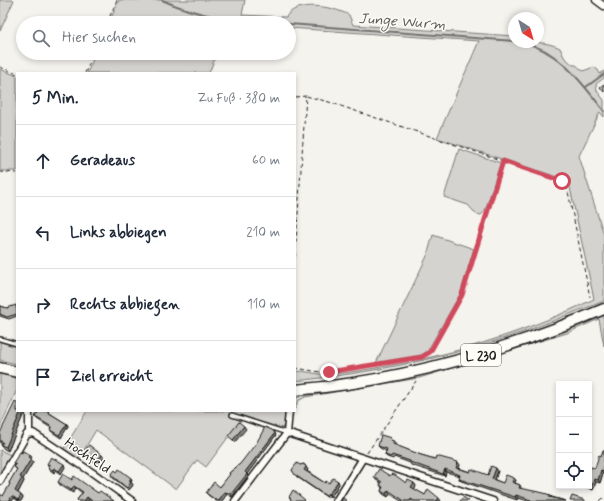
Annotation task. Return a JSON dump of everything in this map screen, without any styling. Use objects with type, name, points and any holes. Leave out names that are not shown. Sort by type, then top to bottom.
[{"type":"main road","name":"L 230","points":[[296,390],[386,378],[464,360],[527,340],[604,309]]},
{"type":"main road","points":[[0,368],[16,372]]},
{"type":"street","points":[[0,481],[29,433],[29,412]]},
{"type":"street","points":[[235,501],[287,433],[289,412]]},
{"type":"street","name":"Hochfeld","points":[[29,433],[36,435],[132,501]]},
{"type":"street","points":[[287,433],[493,501]]},
{"type":"street","points":[[336,501],[363,458]]},
{"type":"lane","points":[[0,339],[16,344]]},
{"type":"lane","points":[[232,415],[287,433]]},
{"type":"path","points":[[110,16],[117,0]]},
{"type":"path","points":[[85,72],[91,60]]},
{"type":"path","points":[[0,67],[16,74]]},
{"type":"path","points":[[296,97],[306,96],[329,102],[566,182],[590,297]]},
{"type":"path","points":[[296,242],[306,96]]},
{"type":"path","points":[[296,368],[329,372],[422,357],[430,352],[462,295],[503,161]]},
{"type":"path","points":[[0,172],[16,173]]},
{"type":"path","points":[[363,458],[416,381]]},
{"type":"path","points":[[600,501],[604,497]]},
{"type":"shaded area","points":[[0,0],[14,0],[0,31]]},
{"type":"shaded area","points":[[119,0],[245,0],[242,15],[264,16],[112,16]]},
{"type":"shaded area","points":[[315,6],[333,9],[349,15],[353,25],[508,36],[508,48],[544,48],[544,43],[560,48],[564,57],[583,71],[594,67],[600,74],[604,71],[604,78],[596,84],[597,91],[604,100],[604,117],[600,112],[579,156],[604,235],[604,301],[503,339],[435,358],[366,372],[296,381],[296,372],[298,371],[321,374],[350,372],[421,359],[472,346],[547,320],[594,299],[569,183],[566,180],[437,138],[479,41],[296,28],[296,16],[287,16],[298,8]]},
{"type":"shaded area","points":[[93,60],[214,60],[209,72],[87,72]]},
{"type":"shaded area","points":[[0,69],[16,76],[16,171],[0,171]]},
{"type":"shaded area","points":[[459,149],[501,163],[485,211],[481,215],[476,214],[468,205],[444,197]]},
{"type":"shaded area","points":[[433,235],[474,249],[461,293],[427,352],[419,356],[376,363],[427,256]]},
{"type":"shaded area","points":[[604,314],[604,346],[599,319],[567,333],[419,378],[305,397],[298,401],[296,406],[296,398],[301,395],[362,387],[413,376],[564,331]]},
{"type":"shaded area","points":[[0,341],[16,346],[16,364],[0,360]]},
{"type":"shaded area","points":[[0,371],[16,375],[16,392],[0,427]]},
{"type":"shaded area","points":[[86,412],[286,412],[285,424],[282,428],[232,414],[231,417],[241,420],[206,467],[197,460],[176,489],[96,430],[78,460],[63,450]]},
{"type":"shaded area","points":[[0,450],[11,455],[0,475]]},
{"type":"building","points":[[604,84],[604,92],[600,87]]},
{"type":"building","points":[[16,305],[16,314],[7,317],[0,314],[0,306],[7,308]]},
{"type":"building","points":[[16,402],[16,412],[21,412],[6,447],[1,445],[3,442],[0,441],[0,433]]},
{"type":"building","points":[[38,412],[48,412],[67,424],[59,435],[50,430],[52,427],[35,417]]},
{"type":"building","points":[[239,422],[244,426],[233,440],[228,436]]},
{"type":"building","points":[[265,427],[275,433],[245,472],[247,474],[231,494],[225,492],[217,501],[206,493],[214,482],[220,487],[230,474],[229,473],[240,464],[257,442]]},
{"type":"building","points":[[381,435],[391,438],[390,440],[394,441],[393,444],[421,455],[435,459],[436,456],[458,462],[456,468],[470,472],[471,469],[488,475],[491,466],[496,468],[492,479],[503,483],[506,475],[514,478],[512,482],[520,485],[519,488],[544,493],[550,495],[549,497],[566,501],[531,501],[516,495],[515,497],[459,479],[460,475],[445,469],[443,474],[392,455],[391,457],[385,455],[387,449],[378,446]]},
{"type":"building","points":[[89,445],[102,455],[96,462],[83,453]]},
{"type":"building","points":[[604,450],[604,471],[601,470],[598,480],[594,479],[592,484],[592,467],[595,468],[599,455],[601,456]]},
{"type":"building","points":[[23,451],[30,455],[28,457],[31,459],[20,477],[22,478],[15,491],[21,495],[18,500],[12,496],[9,501],[0,501],[0,494],[3,496],[17,469],[14,467],[16,465],[13,463],[20,452],[22,453]]},
{"type":"building","points":[[51,457],[64,464],[59,471],[54,468],[53,470],[48,468],[50,465],[47,464]]},
{"type":"building","points":[[297,463],[300,465],[304,464],[306,467],[304,470],[325,483],[326,481],[329,483],[333,478],[338,481],[326,496],[295,475],[292,470]]},
{"type":"building","points":[[119,469],[131,478],[129,481],[131,482],[127,488],[111,475],[115,470],[117,472]]},
{"type":"building","points":[[379,469],[390,476],[391,474],[395,475],[406,483],[408,480],[414,483],[411,487],[425,495],[428,489],[439,498],[436,501],[414,501],[411,499],[410,501],[402,501],[403,500],[388,490],[386,494],[381,491],[383,487],[380,485],[382,482],[374,477]]},
{"type":"building","points":[[63,474],[72,480],[74,476],[98,493],[100,491],[114,501],[92,501],[87,497],[84,501],[78,501],[77,500],[83,492],[74,486],[71,490],[58,482]]},
{"type":"building","points":[[293,490],[305,500],[290,501],[291,499],[289,497]]},
{"type":"building","points":[[572,496],[585,500],[585,501],[570,501]]},
{"type":"building","points":[[463,497],[469,501],[460,501]]},
{"type":"waterway","name":"Junge Wurm","points":[[162,0],[176,6],[212,16]]},
{"type":"waterway","name":"Junge Wurm","points":[[296,25],[508,41]]},
{"type":"waterway","name":"Junge Wurm","points":[[539,48],[547,52],[569,69],[604,111]]},
{"type":"waterway","points":[[586,87],[604,74]]},
{"type":"route","points":[[329,372],[422,357],[430,352],[462,295],[503,161],[562,181]]}]
